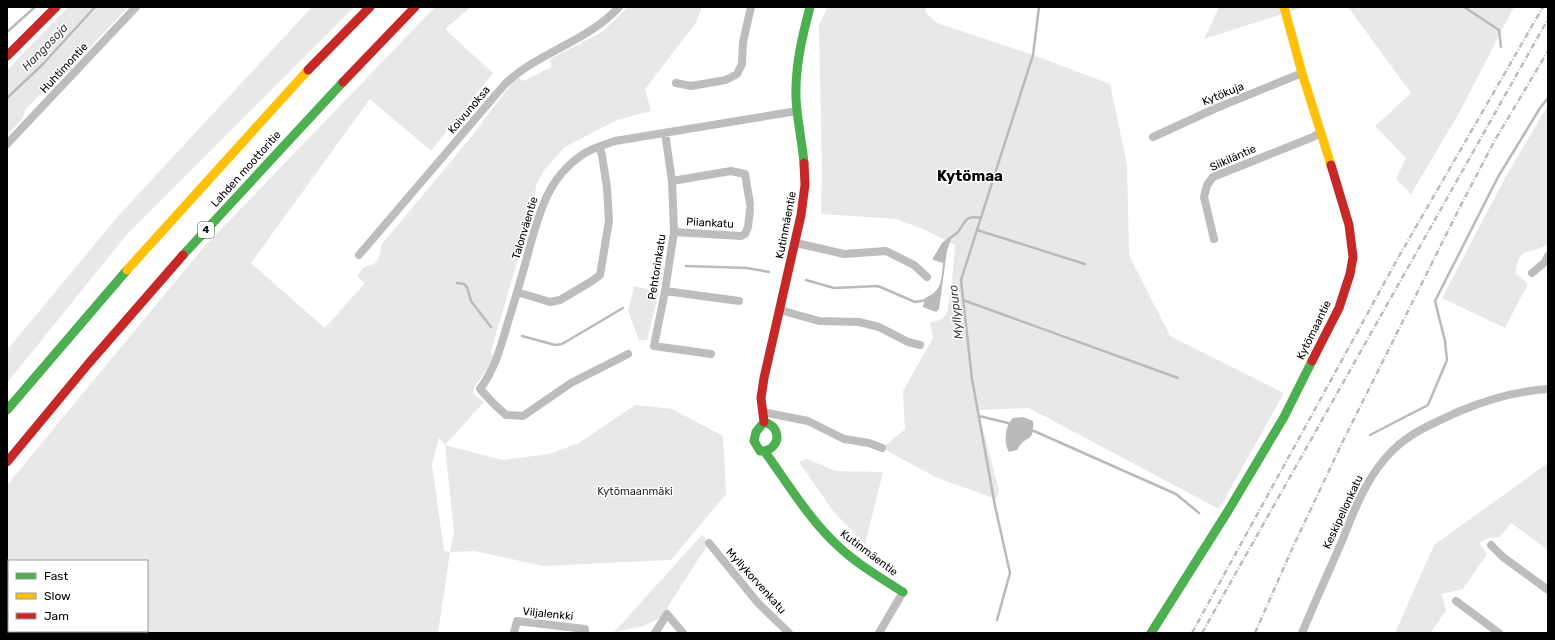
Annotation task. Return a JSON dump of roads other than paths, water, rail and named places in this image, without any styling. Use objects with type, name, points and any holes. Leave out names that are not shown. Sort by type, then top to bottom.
[{"type":"main road","points":[[7,56],[56,7]]},
{"type":"main road","name":"Lahden moottoritie","points":[[7,410],[172,219],[294,84],[370,7]]},
{"type":"main road","name":"Lahden moottoritie","points":[[7,462],[101,348],[319,107],[415,7]]},
{"type":"main road","name":"Kutinmäentie","points":[[810,7],[799,50],[796,92],[797,110],[803,149],[805,183],[803,206],[796,243],[764,378],[761,398],[764,422],[756,432],[754,442],[760,451],[766,452],[829,537],[869,570],[903,592]]},
{"type":"main road","name":"Kytömaantie","points":[[1152,633],[1228,511],[1284,417],[1339,308],[1350,274],[1353,257],[1349,225],[1302,73],[1284,7]]},
{"type":"main road","points":[[764,422],[768,422],[775,427],[778,436],[776,443],[766,452]]},
{"type":"street","name":"Huhtimontie","points":[[7,144],[136,7]]},
{"type":"street","name":"Koivunoksa","points":[[359,255],[505,84],[517,72],[539,58],[572,42],[591,30],[609,17],[619,7]]},
{"type":"street","points":[[676,83],[691,86],[726,80],[737,74],[742,64],[743,42],[751,7]]},
{"type":"street","name":"Kytökuja","points":[[1153,137],[1214,109],[1302,73]]},
{"type":"street","name":"Talonväentie","points":[[628,354],[571,383],[523,416],[506,414],[495,406],[480,390],[496,362],[543,201],[553,184],[581,156],[598,147],[615,141],[797,110]]},
{"type":"street","name":"Siikiläntie","points":[[1214,239],[1204,197],[1207,186],[1213,177],[1313,137],[1321,132]]},
{"type":"street","name":"Pehtorinkatu","points":[[665,133],[672,181],[674,232],[665,291],[654,346],[711,354]]},
{"type":"street","points":[[517,292],[554,302],[560,300],[600,275],[609,221],[607,188],[602,155],[598,147]]},
{"type":"street","name":"Piiankatu","points":[[672,181],[738,171],[745,174],[750,207],[748,227],[741,236],[674,232]]},
{"type":"street","points":[[796,243],[844,254],[886,250],[914,265],[927,277]]},
{"type":"street","points":[[1532,273],[1545,262],[1548,256]]},
{"type":"street","points":[[665,291],[739,300]]},
{"type":"street","points":[[780,310],[819,321],[859,322],[879,327],[908,342],[920,345]]},
{"type":"street","name":"Keskipellonkatu","points":[[1302,633],[1364,488],[1380,464],[1393,450],[1416,432],[1430,424],[1480,403],[1500,396],[1548,389]]},
{"type":"street","points":[[762,412],[808,422],[844,438],[869,442],[882,448]]},
{"type":"street","name":"Myllykorvenkatu","points":[[708,543],[758,603],[789,633]]},
{"type":"street","points":[[1492,544],[1503,557],[1548,590]]},
{"type":"street","points":[[879,633],[903,592]]},
{"type":"street","points":[[1456,602],[1499,633]]},
{"type":"street","points":[[655,633],[667,614],[683,633]]},
{"type":"street","name":"Viljalenkki","points":[[514,633],[517,621],[585,629],[585,633]]},
{"type":"waterway","points":[[7,32],[35,7]]},
{"type":"waterway","name":"Hangasoja","points":[[7,98],[43,64],[95,7]]},
{"type":"waterway","name":"Myllypuro","points":[[997,620],[1010,573],[995,506],[972,379],[961,280],[1033,55],[1039,7]]},
{"type":"waterway","points":[[1464,7],[1499,30],[1501,47]]},
{"type":"waterway","points":[[1370,435],[1428,405],[1447,360],[1445,341],[1435,301],[1498,177],[1540,108],[1548,98]]},
{"type":"waterway","points":[[948,241],[958,232],[966,220],[972,217],[981,218]]},
{"type":"waterway","points":[[977,230],[1085,264]]},
{"type":"waterway","points":[[686,266],[747,268],[769,272]]},
{"type":"waterway","points":[[806,280],[834,288],[878,286],[915,302],[927,300]]},
{"type":"waterway","points":[[457,283],[464,284],[467,287],[471,301],[491,327]]},
{"type":"waterway","points":[[963,300],[1178,378]]},
{"type":"waterway","points":[[522,336],[555,345],[562,344],[623,308]]},
{"type":"waterway","points":[[979,416],[1008,423]]},
{"type":"waterway","points":[[1034,431],[1176,494],[1199,513]]},
{"type":"railway","points":[[1192,633],[1398,258],[1543,7]]},
{"type":"railway","points":[[1202,633],[1548,19]]},
{"type":"railway","points":[[1255,633],[1292,549],[1343,441],[1463,201],[1495,140],[1548,51]]},
{"type":"district","name":"Kytömaa","points":[[970,176]]},
{"type":"park label","name":"Kytömaanmäki","points":[[635,491]]}]
